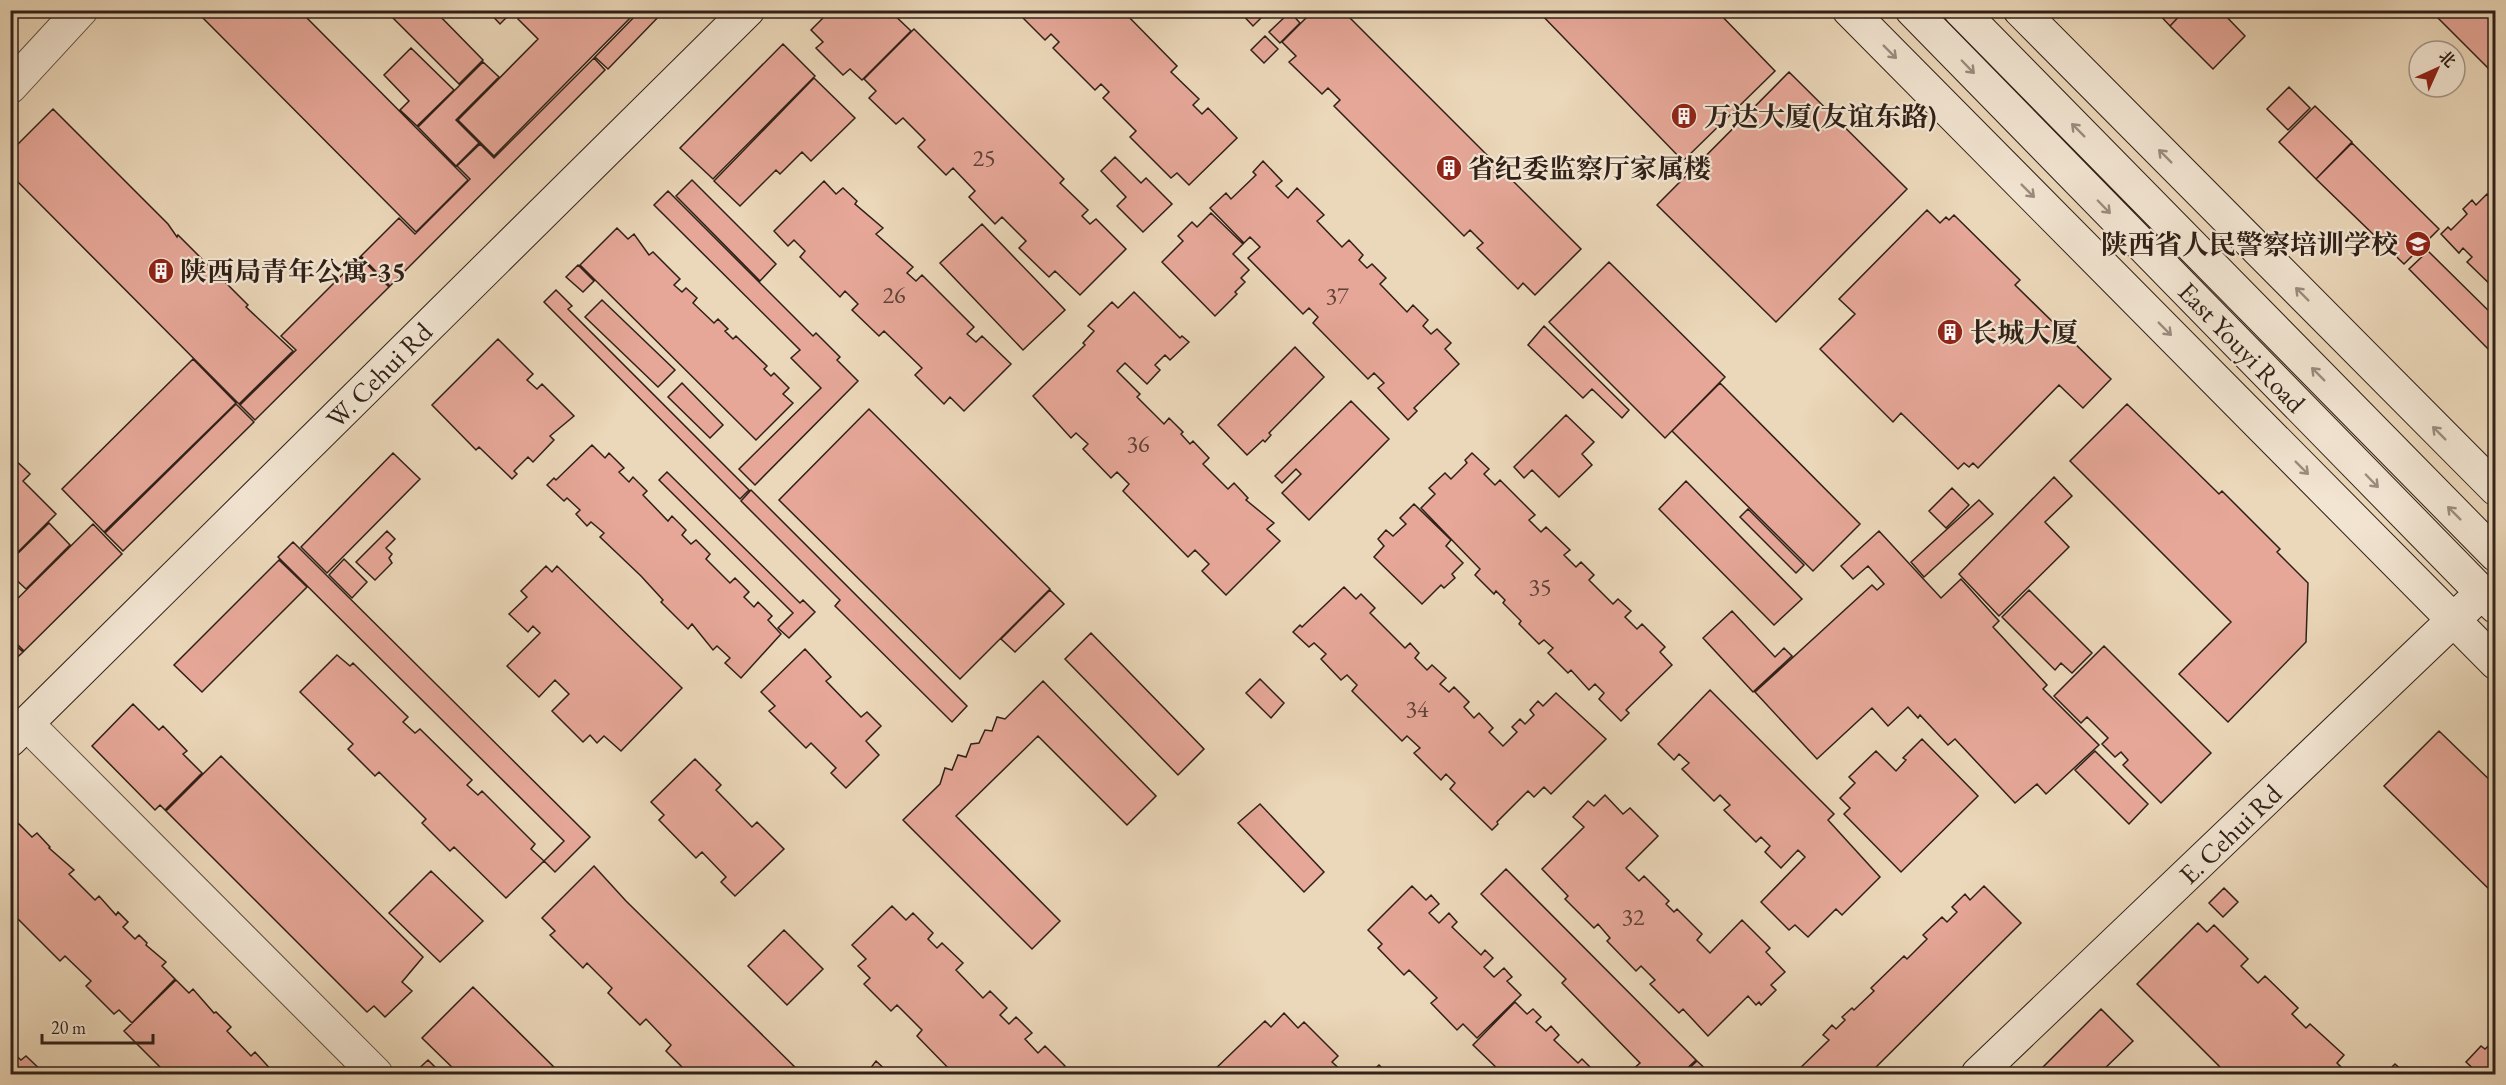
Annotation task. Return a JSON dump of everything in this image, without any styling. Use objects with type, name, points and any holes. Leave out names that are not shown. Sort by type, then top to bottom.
[{"type":"street","points":[[10,87],[81,10]]},
{"type":"street","name":"W. Cehui Rd","points":[[19,732],[748,10]]},
{"type":"street","points":[[1849,10],[2496,663]]},
{"type":"street","name":"East Youyi Road","points":[[1912,10],[2491,592]]},
{"type":"street","name":"East Youyi Road","points":[[1960,10],[2496,555]]},
{"type":"street","points":[[2020,10],[2496,489]]},
{"type":"street","name":"E. Cehui Rd","points":[[1978,1074],[2453,620],[2491,592]]},
{"type":"street","points":[[19,732],[376,1074]]},
{"type":"building","points":[[195,10],[299,10],[468,180],[416,232]]},
{"type":"building","points":[[385,10],[434,10],[483,60],[459,84]]},
{"type":"building","points":[[487,10],[514,10],[500,24]]},
{"type":"building","points":[[527,10],[638,10],[494,156],[458,120],[538,39],[518,19]]},
{"type":"building","points":[[641,10],[665,10],[608,69],[595,57]]},
{"type":"building","points":[[831,10],[889,10],[911,31],[862,80],[850,69],[843,75],[816,48],[823,42],[811,30]]},
{"type":"building","points":[[1015,10],[1122,10],[1177,66],[1171,72],[1199,99],[1193,105],[1202,114],[1208,108],[1237,138],[1189,185],[1177,173],[1171,178],[1130,137],[1136,131],[1103,98],[1109,92],[1101,84],[1095,90],[1053,48],[1059,42],[1051,34],[1045,40]]},
{"type":"building","points":[[1238,10],[1269,10],[1253,26]]},
{"type":"building","name":"省纪委监察厅家属楼","points":[[1314,10],[1342,10],[1581,249],[1535,295],[1523,283],[1518,289],[1477,248],[1483,243],[1470,230],[1464,236],[1334,106],[1340,100],[1328,88],[1322,94],[1289,62],[1296,56],[1282,42]]},
{"type":"building","name":"万达大厦(友谊东路)","points":[[1537,10],[1716,10],[1775,71],[1683,161]]},
{"type":"building","points":[[2155,10],[2185,10],[2170,26]]},
{"type":"building","points":[[2185,10],[2220,10],[2245,36],[2213,69],[2170,26]]},
{"type":"building","points":[[2430,10],[2496,10],[2496,76],[2467,47],[2467,39],[2459,39]]},
{"type":"building","points":[[1290,12],[1300,23],[1280,43],[1269,32]]},
{"type":"building","points":[[914,29],[1064,179],[1060,183],[1088,210],[1082,216],[1090,224],[1096,219],[1126,249],[1080,295],[1055,271],[1049,277],[1019,248],[1026,241],[1002,217],[995,224],[969,197],[975,191],[953,168],[946,175],[918,147],[925,140],[903,118],[896,124],[869,98],[876,91],[864,79]]},
{"type":"building","points":[[1265,36],[1278,49],[1264,63],[1251,50]]},
{"type":"building","points":[[783,44],[815,76],[713,179],[680,148]]},
{"type":"building","points":[[411,48],[454,90],[417,126],[400,110],[409,101],[384,75]]},
{"type":"building","points":[[594,58],[605,70],[390,286],[361,256],[399,218],[415,234],[470,179],[457,166],[480,144],[494,158]]},
{"type":"building","points":[[483,62],[499,77],[456,120],[479,143],[456,166],[418,127]]},
{"type":"building","points":[[1789,72],[1907,189],[1776,322],[1657,205]]},
{"type":"building","points":[[814,78],[855,118],[811,161],[802,152],[780,174],[776,170],[740,206],[714,181]]},
{"type":"building","points":[[2289,87],[2310,108],[2288,130],[2267,109]]},
{"type":"building","points":[[2315,106],[2352,142],[2316,179],[2279,142]]},
{"type":"building","name":"陕西局青年公寓-35","points":[[53,109],[168,224],[177,237],[178,235],[248,305],[246,307],[293,351],[239,404],[10,174],[10,152]]},
{"type":"building","points":[[2352,143],[2439,229],[2404,264],[2316,179]]},
{"type":"building","points":[[1115,157],[1141,183],[1146,178],[1172,204],[1143,232],[1117,206],[1126,197],[1101,171]]},
{"type":"building","points":[[1263,161],[1282,181],[1276,186],[1288,198],[1297,188],[1324,215],[1317,221],[1342,247],[1349,240],[1363,255],[1359,260],[1367,268],[1372,264],[1386,278],[1380,284],[1407,312],[1413,305],[1428,320],[1423,326],[1431,334],[1437,329],[1451,343],[1445,349],[1459,364],[1414,408],[1417,411],[1408,420],[1378,388],[1384,383],[1374,373],[1368,379],[1313,323],[1318,317],[1309,308],[1303,314],[1248,258],[1260,247],[1250,237],[1244,243],[1210,208],[1226,193],[1231,199],[1256,175],[1253,172]]},
{"type":"building","points":[[692,180],[776,264],[760,281],[676,196]]},
{"type":"building","points":[[824,181],[836,194],[843,188],[857,201],[855,204],[883,228],[876,234],[913,267],[907,273],[916,281],[922,275],[974,327],[967,334],[976,342],[982,336],[1011,364],[964,411],[950,397],[944,404],[915,375],[922,368],[884,331],[879,336],[852,310],[858,304],[845,291],[840,297],[800,257],[805,251],[794,240],[788,246],[774,231]]},
{"type":"building","points":[[668,191],[813,336],[816,333],[840,357],[837,360],[858,381],[755,485],[739,469],[821,388],[791,358],[800,350],[654,205]]},
{"type":"building","points":[[2487,194],[2496,203],[2496,290],[2467,262],[2472,257],[2463,248],[2459,253],[2441,234],[2448,227],[2451,230],[2467,214],[2463,209],[2472,200],[2476,205]]},
{"type":"building","name":"长城大厦","points":[[1927,210],[1940,223],[1946,217],[1949,220],[1954,215],[2020,280],[2015,285],[2111,379],[2083,408],[2059,385],[1978,468],[1973,463],[1969,467],[1964,463],[1958,469],[1901,413],[1893,422],[1820,349],[1855,314],[1839,299]]},
{"type":"building","points":[[1211,213],[1243,244],[1233,254],[1249,270],[1241,278],[1245,282],[1235,292],[1237,294],[1215,316],[1162,262],[1183,241],[1178,236],[1192,222],[1197,227]]},
{"type":"building","points":[[982,224],[1065,310],[1023,350],[940,263]]},
{"type":"building","points":[[617,228],[628,239],[634,234],[649,255],[653,252],[680,279],[674,285],[682,292],[686,288],[697,298],[693,303],[714,323],[718,319],[728,329],[725,331],[733,339],[736,336],[767,366],[764,369],[771,376],[774,373],[789,388],[783,394],[793,403],[756,440],[580,265]]},
{"type":"building","points":[[2428,251],[2496,318],[2496,357],[2409,269]]},
{"type":"building","points":[[360,257],[389,287],[255,420],[240,405],[296,350],[281,336]]},
{"type":"building","points":[[1609,262],[1725,377],[1665,438],[1549,322]]},
{"type":"building","points":[[578,265],[594,281],[583,292],[566,277]]},
{"type":"building","points":[[556,290],[572,306],[568,309],[749,490],[740,499],[544,302]]},
{"type":"building","points":[[1134,292],[1180,338],[1182,336],[1189,342],[1170,360],[1165,355],[1155,365],[1160,370],[1147,384],[1125,363],[1117,371],[1140,394],[1137,397],[1164,424],[1169,418],[1183,432],[1181,434],[1190,444],[1193,441],[1209,458],[1203,464],[1228,489],[1234,483],[1248,498],[1246,500],[1274,523],[1267,529],[1280,541],[1226,595],[1202,571],[1209,564],[1195,550],[1188,557],[1123,491],[1129,484],[1117,472],[1111,478],[1083,449],[1088,444],[1076,433],[1071,438],[1033,396],[1085,345],[1083,343],[1094,331],[1088,326],[1112,302],[1118,308]]},
{"type":"building","points":[[602,300],[675,370],[658,387],[585,317]]},
{"type":"building","points":[[1544,326],[1629,410],[1622,418],[1592,389],[1583,398],[1528,345]]},
{"type":"building","points":[[498,339],[533,374],[527,380],[537,389],[542,384],[574,416],[550,436],[554,440],[533,462],[528,457],[514,471],[517,474],[512,479],[479,447],[476,450],[432,405]]},
{"type":"building","points":[[1295,347],[1324,377],[1269,433],[1271,435],[1265,442],[1263,440],[1247,455],[1218,425]]},
{"type":"building","points":[[193,359],[236,403],[104,532],[62,489]]},
{"type":"building","points":[[682,383],[723,425],[710,438],[668,397]]},
{"type":"building","points":[[1720,383],[1860,524],[1813,571],[1672,431]]},
{"type":"building","points":[[1351,401],[1389,439],[1309,520],[1282,493],[1301,474],[1296,469],[1282,483],[1275,476]]},
{"type":"building","points":[[236,404],[254,422],[123,551],[105,533]]},
{"type":"building","points":[[2127,404],[2219,494],[2222,491],[2280,549],[2277,552],[2308,583],[2306,642],[2228,722],[2179,674],[2231,622],[2070,461]]},
{"type":"building","points":[[869,409],[1050,589],[960,679],[779,500]]},
{"type":"building","points":[[1566,415],[1594,442],[1582,454],[1592,465],[1559,497],[1532,470],[1524,478],[1514,467]]},
{"type":"building","points":[[592,445],[605,458],[609,453],[624,468],[619,472],[629,482],[633,477],[647,491],[643,495],[668,521],[672,516],[686,530],[682,535],[691,544],[696,540],[710,554],[706,559],[730,583],[735,578],[749,592],[744,597],[754,607],[758,602],[772,616],[768,620],[781,634],[741,678],[725,663],[730,658],[717,646],[713,650],[692,624],[688,629],[661,602],[663,600],[641,576],[600,537],[604,533],[591,522],[587,526],[576,514],[580,510],[567,498],[564,501],[547,485],[554,478],[556,480]]},
{"type":"building","points":[[393,453],[420,479],[327,573],[301,547]]},
{"type":"building","points":[[1472,453],[1489,469],[1484,474],[1495,485],[1500,480],[1535,515],[1529,520],[1541,532],[1546,527],[1570,550],[1564,555],[1576,567],[1581,562],[1594,575],[1589,580],[1613,604],[1618,599],[1631,611],[1625,617],[1637,629],[1642,624],[1665,647],[1660,652],[1672,665],[1626,710],[1629,713],[1621,721],[1599,699],[1604,693],[1595,684],[1589,690],[1571,670],[1568,673],[1548,653],[1553,648],[1544,640],[1539,644],[1519,624],[1521,621],[1503,603],[1505,600],[1496,591],[1494,594],[1475,575],[1480,569],[1421,508],[1435,494],[1429,488],[1445,473],[1451,479],[1467,463],[1465,460]]},
{"type":"building","points":[[10,455],[30,474],[23,481],[56,514],[10,560]]},
{"type":"building","points":[[667,472],[800,603],[803,600],[815,612],[789,638],[778,628],[793,613],[659,480]]},
{"type":"building","points":[[2054,477],[2072,496],[2045,522],[2069,547],[1999,616],[1959,574]]},
{"type":"building","points":[[1686,481],[1802,599],[1774,625],[1659,509]]},
{"type":"building","points":[[1952,488],[1969,505],[1946,528],[1929,511]]},
{"type":"building","points":[[751,490],[967,706],[952,722],[835,606],[840,600],[741,501]]},
{"type":"building","points":[[1979,500],[1993,514],[1924,577],[1911,562]]},
{"type":"building","points":[[1414,504],[1451,540],[1446,546],[1463,563],[1452,574],[1455,578],[1444,588],[1441,585],[1422,604],[1374,557],[1384,546],[1378,539],[1386,530],[1393,536],[1406,524],[1400,518]]},
{"type":"building","points":[[1748,509],[1804,565],[1796,573],[1740,517]]},
{"type":"building","points":[[49,523],[70,545],[26,589],[10,574],[10,561]]},
{"type":"building","points":[[93,524],[122,554],[24,651],[10,637],[10,606]]},
{"type":"building","points":[[387,531],[395,539],[386,548],[392,554],[389,558],[392,563],[375,580],[356,562]]},
{"type":"building","points":[[1879,531],[1941,598],[1961,579],[1999,621],[1993,627],[2047,685],[2043,689],[2099,745],[2046,794],[2037,784],[2015,803],[1955,739],[1948,745],[1920,715],[1918,718],[1908,707],[1888,726],[1872,708],[1817,759],[1755,692],[1872,585],[1877,590],[1884,584],[1868,566],[1853,579],[1841,566]]},
{"type":"building","points":[[293,542],[590,837],[555,872],[544,861],[564,841],[278,557]]},
{"type":"building","points":[[344,559],[367,582],[352,598],[329,575]]},
{"type":"building","points":[[279,560],[307,587],[202,692],[174,665]]},
{"type":"building","points":[[546,566],[552,572],[557,566],[682,688],[621,751],[604,736],[597,743],[590,735],[583,742],[552,711],[569,694],[555,680],[539,697],[507,666],[540,633],[533,626],[528,632],[509,614],[527,597],[521,591]]},
{"type":"building","points":[[1344,587],[1356,599],[1361,594],[1375,608],[1370,613],[1405,648],[1410,643],[1419,653],[1415,658],[1427,670],[1432,665],[1446,678],[1440,684],[1449,692],[1454,687],[1469,702],[1464,707],[1474,718],[1479,713],[1493,728],[1489,732],[1503,746],[1517,732],[1512,727],[1520,719],[1525,724],[1534,715],[1530,710],[1538,701],[1543,706],[1556,693],[1606,739],[1551,794],[1544,787],[1534,797],[1528,791],[1492,830],[1450,789],[1455,783],[1446,774],[1441,780],[1414,753],[1420,748],[1407,736],[1402,741],[1352,691],[1357,685],[1347,675],[1341,680],[1321,659],[1326,654],[1314,643],[1309,647],[1293,632],[1300,625],[1302,627]]},
{"type":"building","points":[[1050,590],[1064,604],[1015,652],[1001,639]]},
{"type":"building","points":[[2029,590],[2092,653],[2072,673],[2061,663],[2055,670],[2002,617]]},
{"type":"building","points":[[1732,611],[1775,657],[1784,648],[1792,656],[1753,692],[1703,638]]},
{"type":"building","points":[[1091,633],[1204,749],[1178,775],[1065,659]]},
{"type":"building","points":[[10,640],[23,652],[10,664]]},
{"type":"building","points":[[2104,646],[2211,753],[2161,803],[2123,765],[2128,760],[2121,752],[2115,757],[2102,744],[2108,738],[2087,717],[2081,723],[2054,696]]},
{"type":"building","points":[[805,649],[831,677],[826,681],[861,717],[867,712],[881,726],[866,741],[879,755],[846,788],[831,773],[836,768],[811,743],[806,748],[769,711],[775,706],[761,692]]},
{"type":"building","points":[[337,655],[350,666],[353,663],[408,717],[403,722],[415,733],[420,729],[472,780],[467,785],[478,795],[482,791],[535,844],[531,849],[544,861],[506,898],[454,847],[450,851],[422,823],[426,819],[379,772],[375,776],[348,749],[353,744],[300,692]]},
{"type":"building","points":[[1260,679],[1284,703],[1271,718],[1246,693]]},
{"type":"building","points":[[1043,681],[1156,796],[1127,825],[1038,736],[956,816],[1060,921],[1032,949],[903,820],[940,784],[945,768],[952,770],[958,755],[966,757],[971,744],[979,743],[985,730],[992,731],[997,717],[1005,719]]},
{"type":"building","points":[[1710,690],[1834,814],[1828,820],[1880,877],[1842,915],[1836,909],[1808,937],[1795,925],[1789,930],[1761,902],[1805,857],[1798,850],[1781,868],[1765,852],[1770,846],[1761,837],[1756,842],[1724,810],[1730,805],[1720,795],[1714,801],[1682,769],[1689,763],[1679,754],[1674,760],[1658,744]]},
{"type":"building","points":[[133,704],[159,730],[163,726],[187,751],[183,754],[202,773],[165,810],[160,805],[155,810],[92,746]]},
{"type":"building","points":[[2439,731],[2496,786],[2496,896],[2384,786]]},
{"type":"building","points":[[1922,739],[1978,796],[1901,872],[1844,814],[1850,808],[1840,798],[1855,783],[1849,777],[1876,751],[1896,771],[1906,760],[1903,758]]},
{"type":"building","points":[[2095,751],[2148,804],[2129,824],[2075,770]]},
{"type":"building","points":[[221,756],[423,957],[402,982],[412,991],[385,1017],[374,1006],[367,1012],[166,811]]},
{"type":"building","points":[[695,759],[721,785],[716,790],[752,827],[757,822],[784,849],[735,896],[721,882],[726,877],[702,852],[696,858],[659,820],[664,815],[651,802]]},
{"type":"building","points":[[1605,795],[1623,814],[1630,808],[1658,836],[1626,868],[1639,881],[1644,876],[1669,901],[1666,904],[1674,912],[1677,909],[1702,934],[1697,940],[1710,953],[1742,920],[1770,948],[1766,952],[1785,972],[1771,985],[1776,990],[1761,1005],[1759,1002],[1756,1005],[1748,996],[1708,1036],[1683,1009],[1679,1013],[1650,984],[1655,980],[1641,966],[1636,971],[1607,941],[1610,938],[1598,924],[1594,928],[1565,899],[1568,896],[1542,869],[1584,827],[1573,817],[1588,801],[1594,806]]},
{"type":"building","points":[[1260,804],[1324,872],[1304,892],[1238,823]]},
{"type":"building","points":[[18,823],[32,837],[37,833],[49,848],[74,870],[69,874],[95,900],[99,896],[116,915],[118,912],[128,922],[123,927],[135,939],[139,935],[147,943],[146,945],[166,962],[162,966],[175,979],[132,1023],[119,1010],[114,1014],[86,986],[91,981],[65,956],[60,961],[13,914],[10,917],[10,831]]},
{"type":"building","points":[[594,866],[626,901],[802,1074],[689,1074],[666,1051],[671,1045],[646,1019],[640,1025],[608,993],[612,988],[587,963],[583,968],[550,935],[555,931],[542,918]]},
{"type":"building","points":[[1506,869],[1696,1060],[1681,1074],[1633,1074],[1630,1072],[1640,1063],[1562,983],[1566,979],[1481,894]]},
{"type":"building","points":[[431,871],[483,921],[440,962],[389,913]]},
{"type":"building","points":[[1412,886],[1426,900],[1431,895],[1439,904],[1429,913],[1439,923],[1449,913],[1457,922],[1452,927],[1481,955],[1485,950],[1493,958],[1484,967],[1494,977],[1504,968],[1512,977],[1507,981],[1521,995],[1477,1038],[1463,1024],[1457,1030],[1431,1003],[1437,998],[1409,970],[1404,975],[1378,948],[1382,944],[1368,930]]},
{"type":"building","points":[[1984,886],[2021,923],[1869,1074],[1794,1074],[1829,1040],[1823,1035],[1832,1025],[1836,1029],[1845,1020],[1842,1017],[1852,1008],[1854,1010],[1874,991],[1871,988],[1904,956],[1907,959],[1927,939],[1923,935],[1942,917],[1947,922],[1957,912],[1952,907],[1965,894],[1970,900]]},
{"type":"building","points":[[2224,888],[2238,902],[2223,917],[2209,903]]},
{"type":"building","points":[[892,906],[906,920],[913,913],[933,933],[928,939],[937,948],[942,943],[963,963],[956,970],[983,998],[990,991],[1007,1008],[1000,1015],[1009,1024],[1016,1017],[1032,1033],[1025,1039],[1038,1053],[1045,1046],[1065,1066],[1058,1073],[1060,1074],[965,1074],[962,1072],[954,1074],[917,1036],[922,1030],[897,1005],[891,1011],[864,984],[870,978],[858,966],[866,959],[852,945]]},
{"type":"building","points":[[2198,923],[2207,932],[2214,925],[2248,959],[2241,966],[2258,983],[2265,976],[2298,1008],[2292,1014],[2306,1028],[2310,1024],[2344,1055],[2337,1063],[2346,1072],[2343,1074],[2227,1074],[2137,984]]},
{"type":"building","points":[[784,930],[823,969],[787,1005],[748,966]]},
{"type":"building","points":[[176,980],[189,993],[193,989],[214,1013],[216,1012],[231,1027],[227,1031],[251,1056],[255,1052],[275,1074],[167,1074],[124,1031]]},
{"type":"building","points":[[473,987],[561,1074],[459,1074],[422,1038]]},
{"type":"building","points":[[1515,1002],[1527,1014],[1533,1009],[1541,1017],[1536,1022],[1546,1031],[1551,1026],[1559,1035],[1554,1040],[1578,1063],[1582,1059],[1590,1067],[1586,1071],[1589,1074],[1503,1074],[1473,1045]]},
{"type":"building","points":[[2101,1009],[2133,1041],[2099,1074],[2036,1074]]},
{"type":"building","points":[[1284,1013],[1298,1028],[1304,1022],[1338,1056],[1332,1062],[1345,1074],[1210,1074],[1265,1021],[1271,1027]]},
{"type":"building","points":[[2496,1039],[2496,1074],[2479,1074],[2466,1062],[2481,1046],[2485,1049]]},
{"type":"building","points":[[10,1050],[21,1060],[26,1056],[45,1074],[10,1074]]},
{"type":"building","points":[[428,1060],[442,1074],[413,1074]]},
{"type":"building","points":[[876,1061],[890,1074],[866,1074]]},
{"type":"building","points":[[1697,1061],[1711,1074],[1683,1074]]},
{"type":"building","points":[[2395,1064],[2406,1074],[2385,1074]]},
{"type":"building","points":[[1379,1065],[1388,1074],[1369,1074]]},
{"type":"place","name":"万达大厦(友谊东路)","points":[[1684,116]]},
{"type":"place","name":"省纪委监察厅家属楼","points":[[1449,168]]},
{"type":"place","name":"陕西省人民警察培训学校","points":[[2418,244]]},
{"type":"place","name":"陕西局青年公寓-35","points":[[161,271]]},
{"type":"place","name":"长城大厦","points":[[1950,332]]}]
